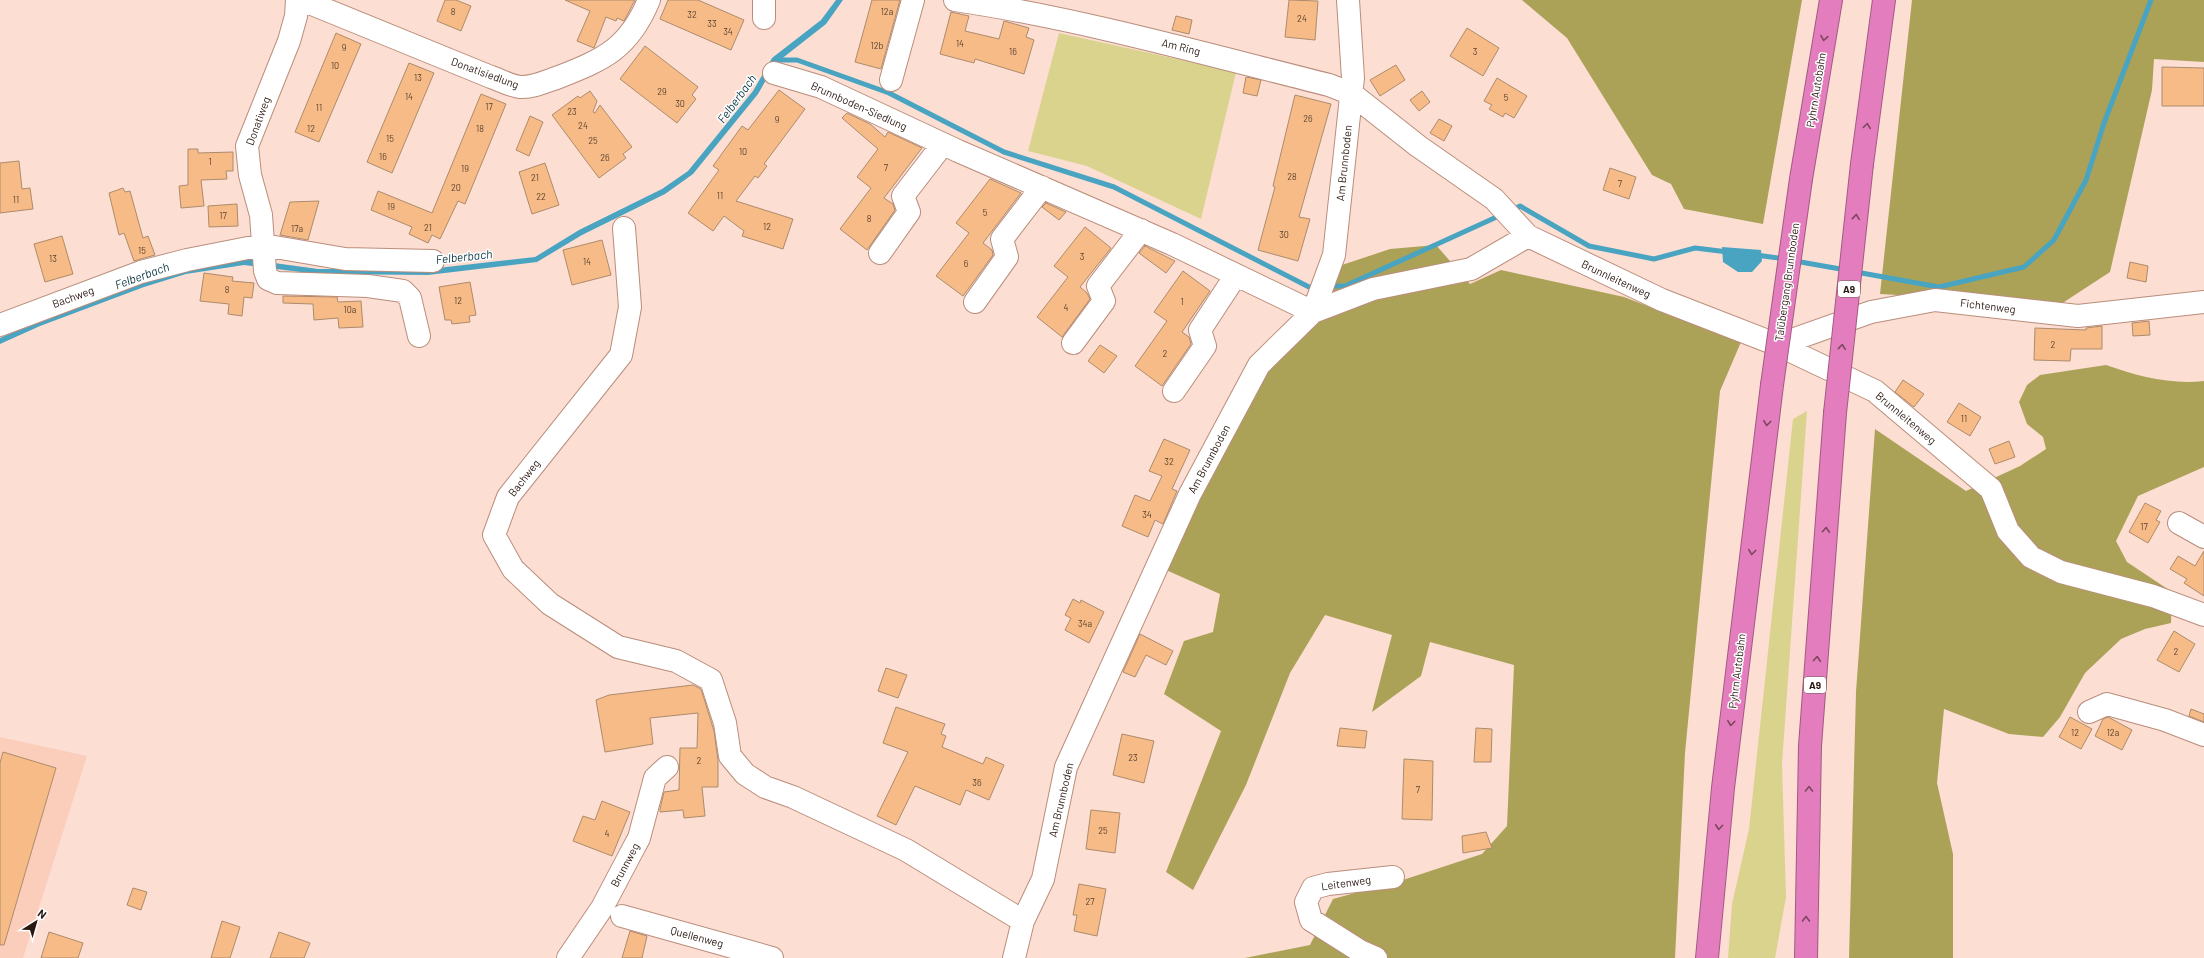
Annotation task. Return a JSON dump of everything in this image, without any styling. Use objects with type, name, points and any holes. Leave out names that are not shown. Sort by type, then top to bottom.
[{"type":"highway","name":"Pyhrn Autobahn","points":[[1801,179],[1830,0]]},
{"type":"highway","name":"A9","points":[[1806,958],[1810,746],[1835,413],[1862,164],[1884,0]]},
{"type":"highway","name":"Talübergang Brunnboden","points":[[1772,385],[1801,179]]},
{"type":"highway","name":"Pyhrn Autobahn","points":[[1707,958],[1723,788],[1772,385]]},
{"type":"street","name":"Donatisiedlung","points":[[297,0],[307,2],[491,77],[520,87],[539,84],[605,57],[625,41],[641,18],[648,0]]},
{"type":"street","name":"Donatiweg","points":[[264,258],[260,215],[250,175],[247,146],[289,41],[297,0]]},
{"type":"street","points":[[891,80],[913,0]]},
{"type":"street","name":"Am Ring","points":[[955,0],[1010,4],[1329,85],[1352,94]]},
{"type":"street","name":"Am Brunnboden","points":[[1014,958],[1023,921],[1043,879],[1066,767],[1190,494],[1259,365],[1316,305],[1334,255],[1353,78],[1348,0]]},
{"type":"street","name":"Brunnboden-Siedlung","points":[[774,73],[821,87],[943,144],[1141,230],[1236,275],[1316,305]]},
{"type":"street","name":"Brunnleitenweg","points":[[1352,94],[1418,146],[1499,204],[1521,229],[1662,300],[1809,358],[1875,391],[1991,489],[2008,531],[2031,557],[2061,572],[2153,596],[2204,615]]},
{"type":"street","points":[[880,253],[909,212],[903,196],[943,144]]},
{"type":"street","points":[[975,302],[1007,257],[1002,239],[1042,187]]},
{"type":"street","name":"Bachweg","points":[[624,228],[630,307],[621,355],[508,497],[494,535],[513,569],[550,604],[618,647],[676,661],[711,680],[725,723],[730,756],[745,774],[765,786],[793,797],[906,850],[1023,921]]},
{"type":"street","points":[[1316,305],[1373,289],[1471,269],[1521,229]]},
{"type":"street","points":[[1073,343],[1104,301],[1098,286],[1141,230]]},
{"type":"street","points":[[264,258],[268,279],[277,283],[368,286],[403,290],[410,298],[419,336]]},
{"type":"street","name":"Bachweg","points":[[0,325],[140,272],[187,260],[264,258],[433,261]]},
{"type":"street","points":[[1174,390],[1205,346],[1200,330],[1236,275]]},
{"type":"street","name":"Fichtenweg","points":[[1778,345],[1871,312],[1935,300],[2078,316],[2204,302]]},
{"type":"street","points":[[2179,522],[2204,537]]},
{"type":"street","points":[[2089,712],[2107,704],[2165,720],[2204,735]]},
{"type":"street","name":"Brunnweg","points":[[568,958],[602,908],[639,838],[655,778],[667,767]]},
{"type":"street","name":"Leitenweg","points":[[1376,958],[1360,951],[1311,920],[1306,902],[1313,888],[1328,884],[1393,877]]},
{"type":"street","name":"Quellenweg","points":[[622,916],[772,958]]},
{"type":"shaded area","points":[[1522,0],[1802,0],[1763,224],[1684,209],[1671,184],[1652,175],[1567,38]]},
{"type":"shaded area","points":[[1912,0],[2204,0],[2204,62],[2154,59],[2152,90],[2110,272],[2061,304],[1880,294]]},
{"type":"shaded area","points":[[1059,33],[1236,72],[1201,219],[1087,166],[1028,151]]},
{"type":"shaded area","points":[[1436,245],[1470,284],[1501,270],[1624,297],[1741,342],[1720,391],[1685,753],[1675,958],[1245,958],[1310,945],[1333,899],[1406,879],[1482,854],[1507,826],[1514,665],[1430,642],[1421,676],[1372,712],[1392,635],[1325,615],[1290,673],[1246,785],[1193,890],[1166,872],[1221,731],[1164,694],[1184,641],[1213,632],[1220,594],[1166,570],[1210,433],[1258,350],[1308,305],[1342,265],[1390,249]]},
{"type":"shaded area","points":[[2106,365],[2154,379],[2179,382],[2204,381],[2204,467],[2138,496],[2116,541],[2127,562],[2172,592],[2171,623],[2145,629],[2121,639],[2085,673],[2060,717],[2043,737],[2009,734],[1944,709],[1937,783],[1953,854],[1953,958],[1849,958],[1856,692],[1875,429],[1966,491],[2020,466],[2046,449],[2043,437],[2027,424],[2019,402],[2027,385],[2040,375]]},
{"type":"shaded area","points":[[1807,411],[1782,764],[1786,897],[1775,958],[1728,958],[1732,904],[1749,829],[1793,419]]},
{"type":"shaded area","points":[[0,737],[87,756],[23,958],[0,958]]},
{"type":"water","points":[[836,0],[843,0],[826,24],[775,64],[758,94],[693,174],[665,194],[582,235],[537,262],[428,275],[317,274],[244,265],[186,274],[144,287],[40,326],[0,344],[0,338],[38,321],[142,281],[244,259],[318,269],[429,269],[535,257],[579,230],[662,189],[688,171],[753,91],[772,58],[821,20]]},
{"type":"water","points":[[1722,247],[1761,250],[1762,261],[1752,272],[1738,272],[1723,262]]},
{"type":"building","points":[[445,0],[456,0],[471,6],[461,31],[437,21]]},
{"type":"building","points":[[565,0],[635,0],[624,21],[617,18],[616,21],[606,17],[594,48],[577,41],[590,11]]},
{"type":"building","points":[[668,0],[698,0],[744,20],[731,50],[660,19]]},
{"type":"building","points":[[872,0],[900,0],[881,69],[855,62]]},
{"type":"building","points":[[1289,0],[1318,1],[1315,40],[1285,37]]},
{"type":"building","points":[[951,12],[969,16],[965,31],[999,39],[1004,21],[1029,28],[1026,37],[1034,40],[1024,74],[975,59],[974,63],[940,54]]},
{"type":"building","points":[[1176,16],[1192,20],[1189,34],[1172,30]]},
{"type":"building","points":[[1467,28],[1499,48],[1483,76],[1450,56]]},
{"type":"building","points":[[336,33],[361,44],[319,142],[295,132]]},
{"type":"building","points":[[645,46],[698,87],[692,95],[696,99],[677,123],[620,79]]},
{"type":"building","points":[[409,63],[434,73],[392,173],[367,162]]},
{"type":"building","points":[[1396,65],[1405,80],[1380,96],[1370,80]]},
{"type":"building","points":[[2162,67],[2204,68],[2204,106],[2162,106]]},
{"type":"building","points":[[1246,77],[1261,80],[1257,96],[1243,93]]},
{"type":"building","points":[[1497,78],[1527,96],[1514,118],[1505,113],[1503,117],[1489,109],[1492,105],[1484,101]]},
{"type":"building","points":[[779,90],[805,109],[764,164],[767,166],[758,178],[755,176],[736,201],[793,219],[783,249],[742,236],[744,231],[724,216],[713,231],[688,213],[719,170],[713,166],[742,126],[748,130]]},
{"type":"building","points":[[590,91],[597,101],[593,112],[595,113],[600,105],[632,147],[623,154],[626,158],[599,178],[552,115],[578,96],[580,98]]},
{"type":"building","points":[[1422,91],[1430,102],[1419,111],[1410,100]]},
{"type":"building","points":[[481,94],[506,104],[465,204],[458,201],[440,239],[432,235],[428,243],[409,234],[412,227],[371,210],[378,191],[432,213]]},
{"type":"building","points":[[1295,95],[1331,104],[1299,217],[1310,219],[1298,261],[1258,250],[1275,187],[1273,186]]},
{"type":"building","points":[[847,113],[870,124],[885,137],[888,132],[922,148],[884,198],[893,204],[895,210],[867,250],[840,229],[871,188],[857,177],[878,149],[842,118]]},
{"type":"building","points":[[530,116],[543,122],[529,156],[516,150]]},
{"type":"building","points":[[1439,119],[1452,126],[1444,141],[1430,133]]},
{"type":"building","points":[[188,149],[198,149],[198,153],[233,152],[233,171],[226,171],[227,179],[201,180],[204,206],[181,208],[179,186],[188,185]]},
{"type":"building","points":[[19,161],[22,189],[30,188],[33,209],[0,213],[0,163]]},
{"type":"building","points":[[545,163],[559,205],[532,214],[519,172]]},
{"type":"building","points":[[1610,168],[1636,177],[1629,199],[1603,190]]},
{"type":"building","points":[[990,179],[1021,193],[983,243],[992,250],[993,255],[963,296],[936,276],[969,233],[956,223]]},
{"type":"building","points":[[123,188],[125,192],[130,191],[143,238],[148,236],[155,255],[134,261],[124,233],[119,235],[109,193]]},
{"type":"building","points":[[319,201],[308,240],[280,235],[290,202]]},
{"type":"building","points":[[1046,203],[1066,212],[1059,220],[1042,207]]},
{"type":"building","points":[[237,204],[238,226],[209,227],[208,206]]},
{"type":"building","points":[[1085,227],[1111,248],[1080,287],[1087,293],[1090,299],[1062,337],[1037,317],[1068,277],[1054,266]]},
{"type":"building","points":[[62,236],[73,274],[45,282],[34,244]]},
{"type":"building","points":[[602,240],[611,275],[572,285],[563,250]]},
{"type":"building","points":[[1145,246],[1175,261],[1166,273],[1139,253]]},
{"type":"building","points":[[2130,262],[2148,266],[2146,282],[2127,278]]},
{"type":"building","points":[[1183,271],[1210,291],[1182,332],[1189,337],[1191,344],[1162,386],[1135,366],[1167,321],[1154,312]]},
{"type":"building","points":[[204,273],[233,277],[232,281],[254,283],[252,298],[244,297],[242,316],[228,314],[229,304],[200,301]]},
{"type":"building","points":[[470,282],[476,315],[469,316],[470,322],[452,324],[451,320],[445,320],[439,287]]},
{"type":"building","points":[[283,296],[337,297],[338,302],[361,301],[363,327],[339,328],[338,318],[314,320],[313,304],[283,303]]},
{"type":"building","points":[[2149,321],[2150,335],[2133,336],[2132,323]]},
{"type":"building","points":[[2102,326],[2102,349],[2071,349],[2070,361],[2034,360],[2035,328],[2086,330],[2086,328]]},
{"type":"building","points":[[1100,345],[1117,356],[1104,373],[1088,361]]},
{"type":"building","points":[[1903,380],[1924,394],[1914,407],[1895,392]]},
{"type":"building","points":[[1959,403],[1981,417],[1970,436],[1947,422]]},
{"type":"building","points":[[1164,439],[1190,450],[1172,489],[1177,491],[1163,524],[1155,520],[1148,537],[1122,526],[1135,495],[1150,501],[1162,476],[1149,471]]},
{"type":"building","points":[[2009,441],[2015,457],[1995,464],[1989,449]]},
{"type":"building","points":[[2145,503],[2161,511],[2156,520],[2160,522],[2148,543],[2129,532]]},
{"type":"building","points":[[2204,551],[2204,596],[2184,583],[2187,579],[2170,569],[2178,556],[2195,566]]},
{"type":"building","points":[[1073,599],[1080,603],[1081,600],[1104,612],[1089,643],[1065,630],[1071,618],[1065,615]]},
{"type":"building","points":[[2174,631],[2195,644],[2179,672],[2157,660]]},
{"type":"building","points":[[1140,634],[1173,651],[1166,665],[1146,655],[1135,677],[1123,672]]},
{"type":"building","points":[[886,668],[907,675],[898,698],[878,691]]},
{"type":"building","points":[[693,685],[701,689],[714,731],[718,760],[718,787],[702,787],[705,816],[684,818],[683,810],[660,812],[660,809],[664,792],[679,790],[680,748],[697,748],[698,713],[650,718],[653,744],[605,752],[596,700],[609,695]]},
{"type":"building","points":[[896,707],[945,724],[941,734],[946,736],[942,747],[983,764],[986,757],[1004,765],[989,800],[966,790],[960,805],[915,786],[896,825],[877,816],[908,752],[883,743]]},
{"type":"building","points":[[2191,709],[2204,714],[2204,722],[2189,716]]},
{"type":"building","points":[[2070,717],[2092,729],[2081,749],[2059,737]]},
{"type":"building","points":[[2108,717],[2132,730],[2122,750],[2095,736],[2103,719]]},
{"type":"building","points":[[1340,728],[1367,731],[1365,748],[1337,746]]},
{"type":"building","points":[[1476,728],[1492,729],[1491,762],[1474,762]]},
{"type":"building","points":[[1122,734],[1154,741],[1144,783],[1113,775]]},
{"type":"building","points":[[3,752],[56,768],[4,945],[0,945],[0,763]]},
{"type":"building","points":[[1404,759],[1433,761],[1432,820],[1402,819]]},
{"type":"building","points":[[602,801],[630,812],[612,856],[573,841],[583,816],[595,820]]},
{"type":"building","points":[[1091,810],[1120,813],[1115,853],[1086,849]]},
{"type":"building","points":[[1486,832],[1492,848],[1463,853],[1462,836]]},
{"type":"building","points":[[1079,884],[1106,889],[1097,936],[1074,931],[1077,915],[1073,915]]},
{"type":"building","points":[[133,888],[147,892],[141,910],[127,905]]},
{"type":"building","points":[[222,921],[240,927],[230,958],[211,958]]},
{"type":"building","points":[[630,931],[647,936],[642,958],[622,958]]},
{"type":"building","points":[[49,932],[83,943],[78,958],[41,958]]},
{"type":"building","points":[[279,932],[310,943],[304,958],[270,958]]},
{"type":"waterway","points":[[1856,272],[1939,287],[2024,267],[2054,240],[2086,180],[2104,123],[2151,0]]},
{"type":"waterway","points":[[775,60],[797,60],[889,93],[1004,152],[1114,187],[1309,287],[1316,287]]},
{"type":"waterway","points":[[1512,210],[1520,206],[1589,246],[1654,259],[1695,248],[1728,252]]},
{"type":"waterway","points":[[1328,286],[1345,286],[1501,215]]},
{"type":"waterway","points":[[1756,255],[1785,259]]},
{"type":"waterway","points":[[1795,261],[1846,270]]},
{"type":"water label","name":"Felberbach","points":[[737,99]]},
{"type":"water label","name":"Felberbach","points":[[464,257]]},
{"type":"water label","name":"Felberbach","points":[[142,276]]}]
